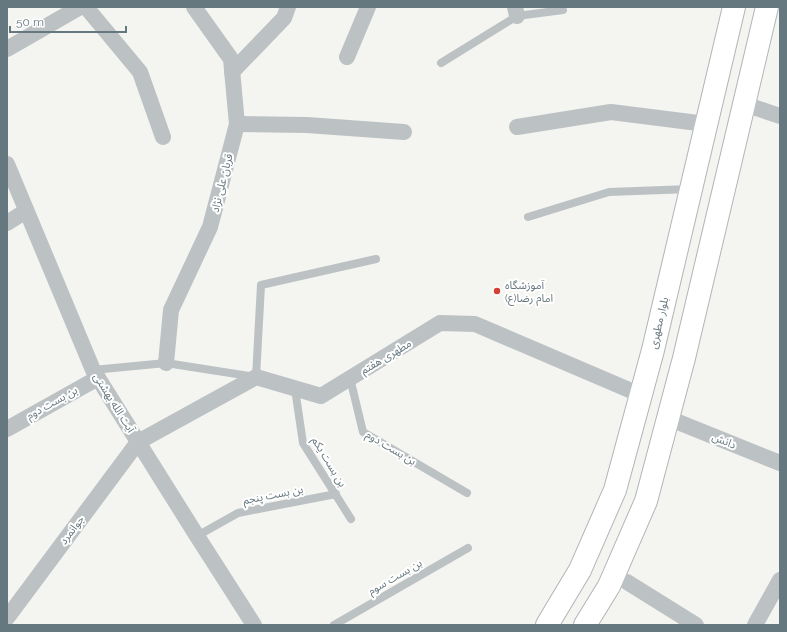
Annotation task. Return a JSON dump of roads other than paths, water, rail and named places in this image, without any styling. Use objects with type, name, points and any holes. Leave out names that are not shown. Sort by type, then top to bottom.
[{"type":"main road","name":"بلوار مطهری","points":[[547,625],[580,570],[615,490],[653,350],[734,7]]},
{"type":"main road","points":[[586,625],[609,586],[646,501],[684,358],[767,7]]},
{"type":"street","points":[[7,49],[80,7]]},
{"type":"street","points":[[86,7],[140,72],[163,137]]},
{"type":"street","name":"قربان علی نژاد","points":[[166,363],[171,310],[210,227],[237,124],[231,58],[194,7]]},
{"type":"street","points":[[232,72],[284,18],[288,7]]},
{"type":"street","points":[[347,57],[368,7]]},
{"type":"street","points":[[744,104],[780,116]]},
{"type":"street","points":[[517,127],[611,112],[706,124]]},
{"type":"street","points":[[237,124],[307,125],[404,132]]},
{"type":"street","name":"آیت الله بهشتی","points":[[7,164],[95,374],[254,625]]},
{"type":"street","points":[[7,223],[26,211]]},
{"type":"street","name":"مطهری هفتم","points":[[256,377],[321,396],[440,323],[475,324],[641,395]]},
{"type":"street","name":"بن بست دوم","points":[[7,429],[95,374]]},
{"type":"street","points":[[138,442],[256,377]]},
{"type":"street","name":"دانش","points":[[668,418],[780,463]]},
{"type":"street","name":"جوانمرد","points":[[7,618],[138,442]]},
{"type":"street","points":[[755,625],[780,580]]},
{"type":"street","points":[[627,582],[696,625]]},
{"type":"lane","points":[[440,63],[516,11],[563,10]]},
{"type":"lane","points":[[528,217],[609,192],[691,189]]},
{"type":"lane","points":[[95,374],[166,363],[256,377],[261,286],[376,259]]},
{"type":"lane","name":"بن بست دوم","points":[[350,378],[363,432],[467,493]]},
{"type":"lane","name":"بن بست یکم","points":[[295,389],[303,443],[352,519]]},
{"type":"lane","name":"بن بست پنجم","points":[[197,536],[238,513],[336,494]]},
{"type":"lane","name":"بن بست سوم","points":[[334,625],[468,548]]},
{"type":"place","name":"آموزشگاه امام رضا(ع)","points":[[497,291]]}]
